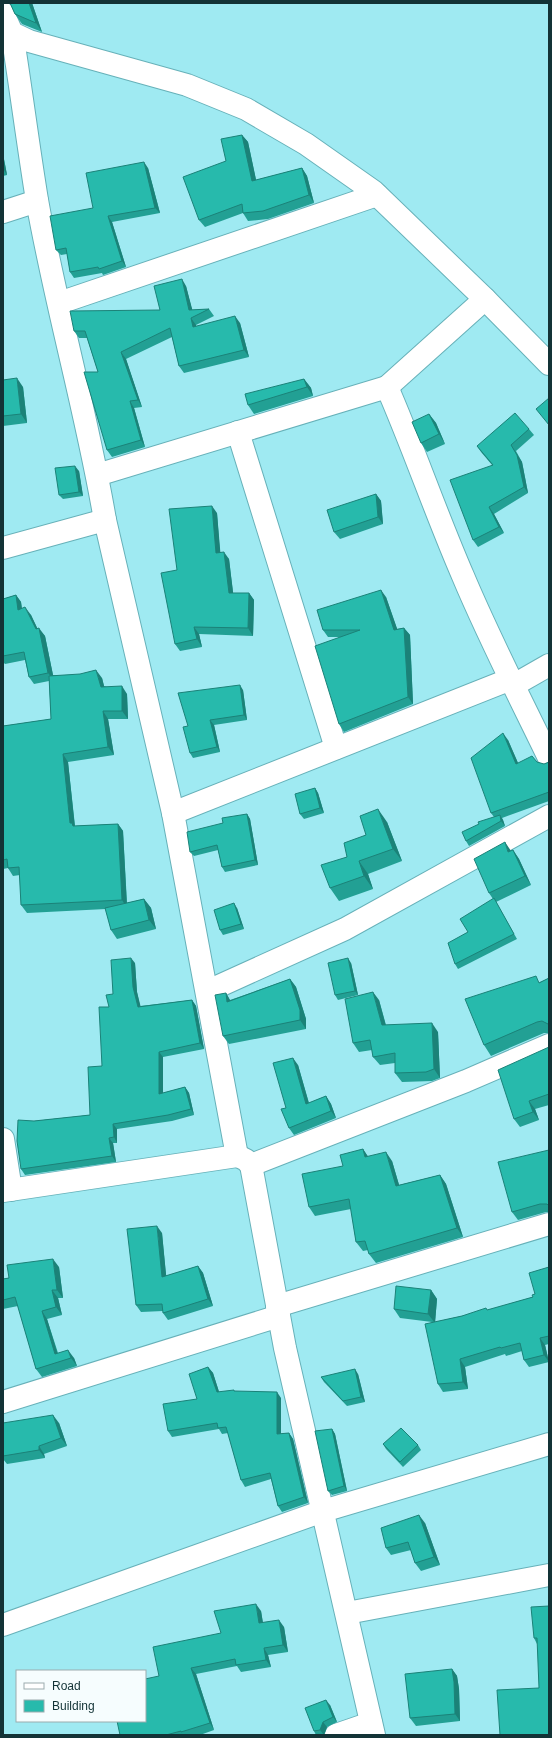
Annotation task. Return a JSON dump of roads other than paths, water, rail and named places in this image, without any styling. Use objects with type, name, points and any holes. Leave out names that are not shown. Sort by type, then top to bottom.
[{"type":"street","points":[[3,13],[12,33],[37,201],[97,475],[105,520],[173,813],[208,991],[244,1160],[373,1729],[336,1735]]},
{"type":"street","points":[[12,33],[29,41],[187,85],[246,109],[306,144],[377,195],[549,364]]},
{"type":"street","points":[[59,303],[377,195]]},
{"type":"street","points":[[3,212],[37,201]]},
{"type":"street","points":[[97,475],[387,387],[485,300]]},
{"type":"street","points":[[387,387],[408,434],[462,575],[491,640],[549,758]]},
{"type":"street","points":[[238,432],[336,748]]},
{"type":"street","points":[[3,548],[105,520]]},
{"type":"street","points":[[173,813],[336,748],[512,682],[549,665]]},
{"type":"street","points":[[208,991],[345,929],[549,816]]},
{"type":"street","points":[[3,1139],[7,1191],[244,1160],[466,1081],[549,1045]]},
{"type":"street","points":[[3,1402],[278,1311],[549,1224]]},
{"type":"street","points":[[3,1625],[323,1511],[549,1444]]},
{"type":"street","points":[[347,1613],[549,1575]]}]
